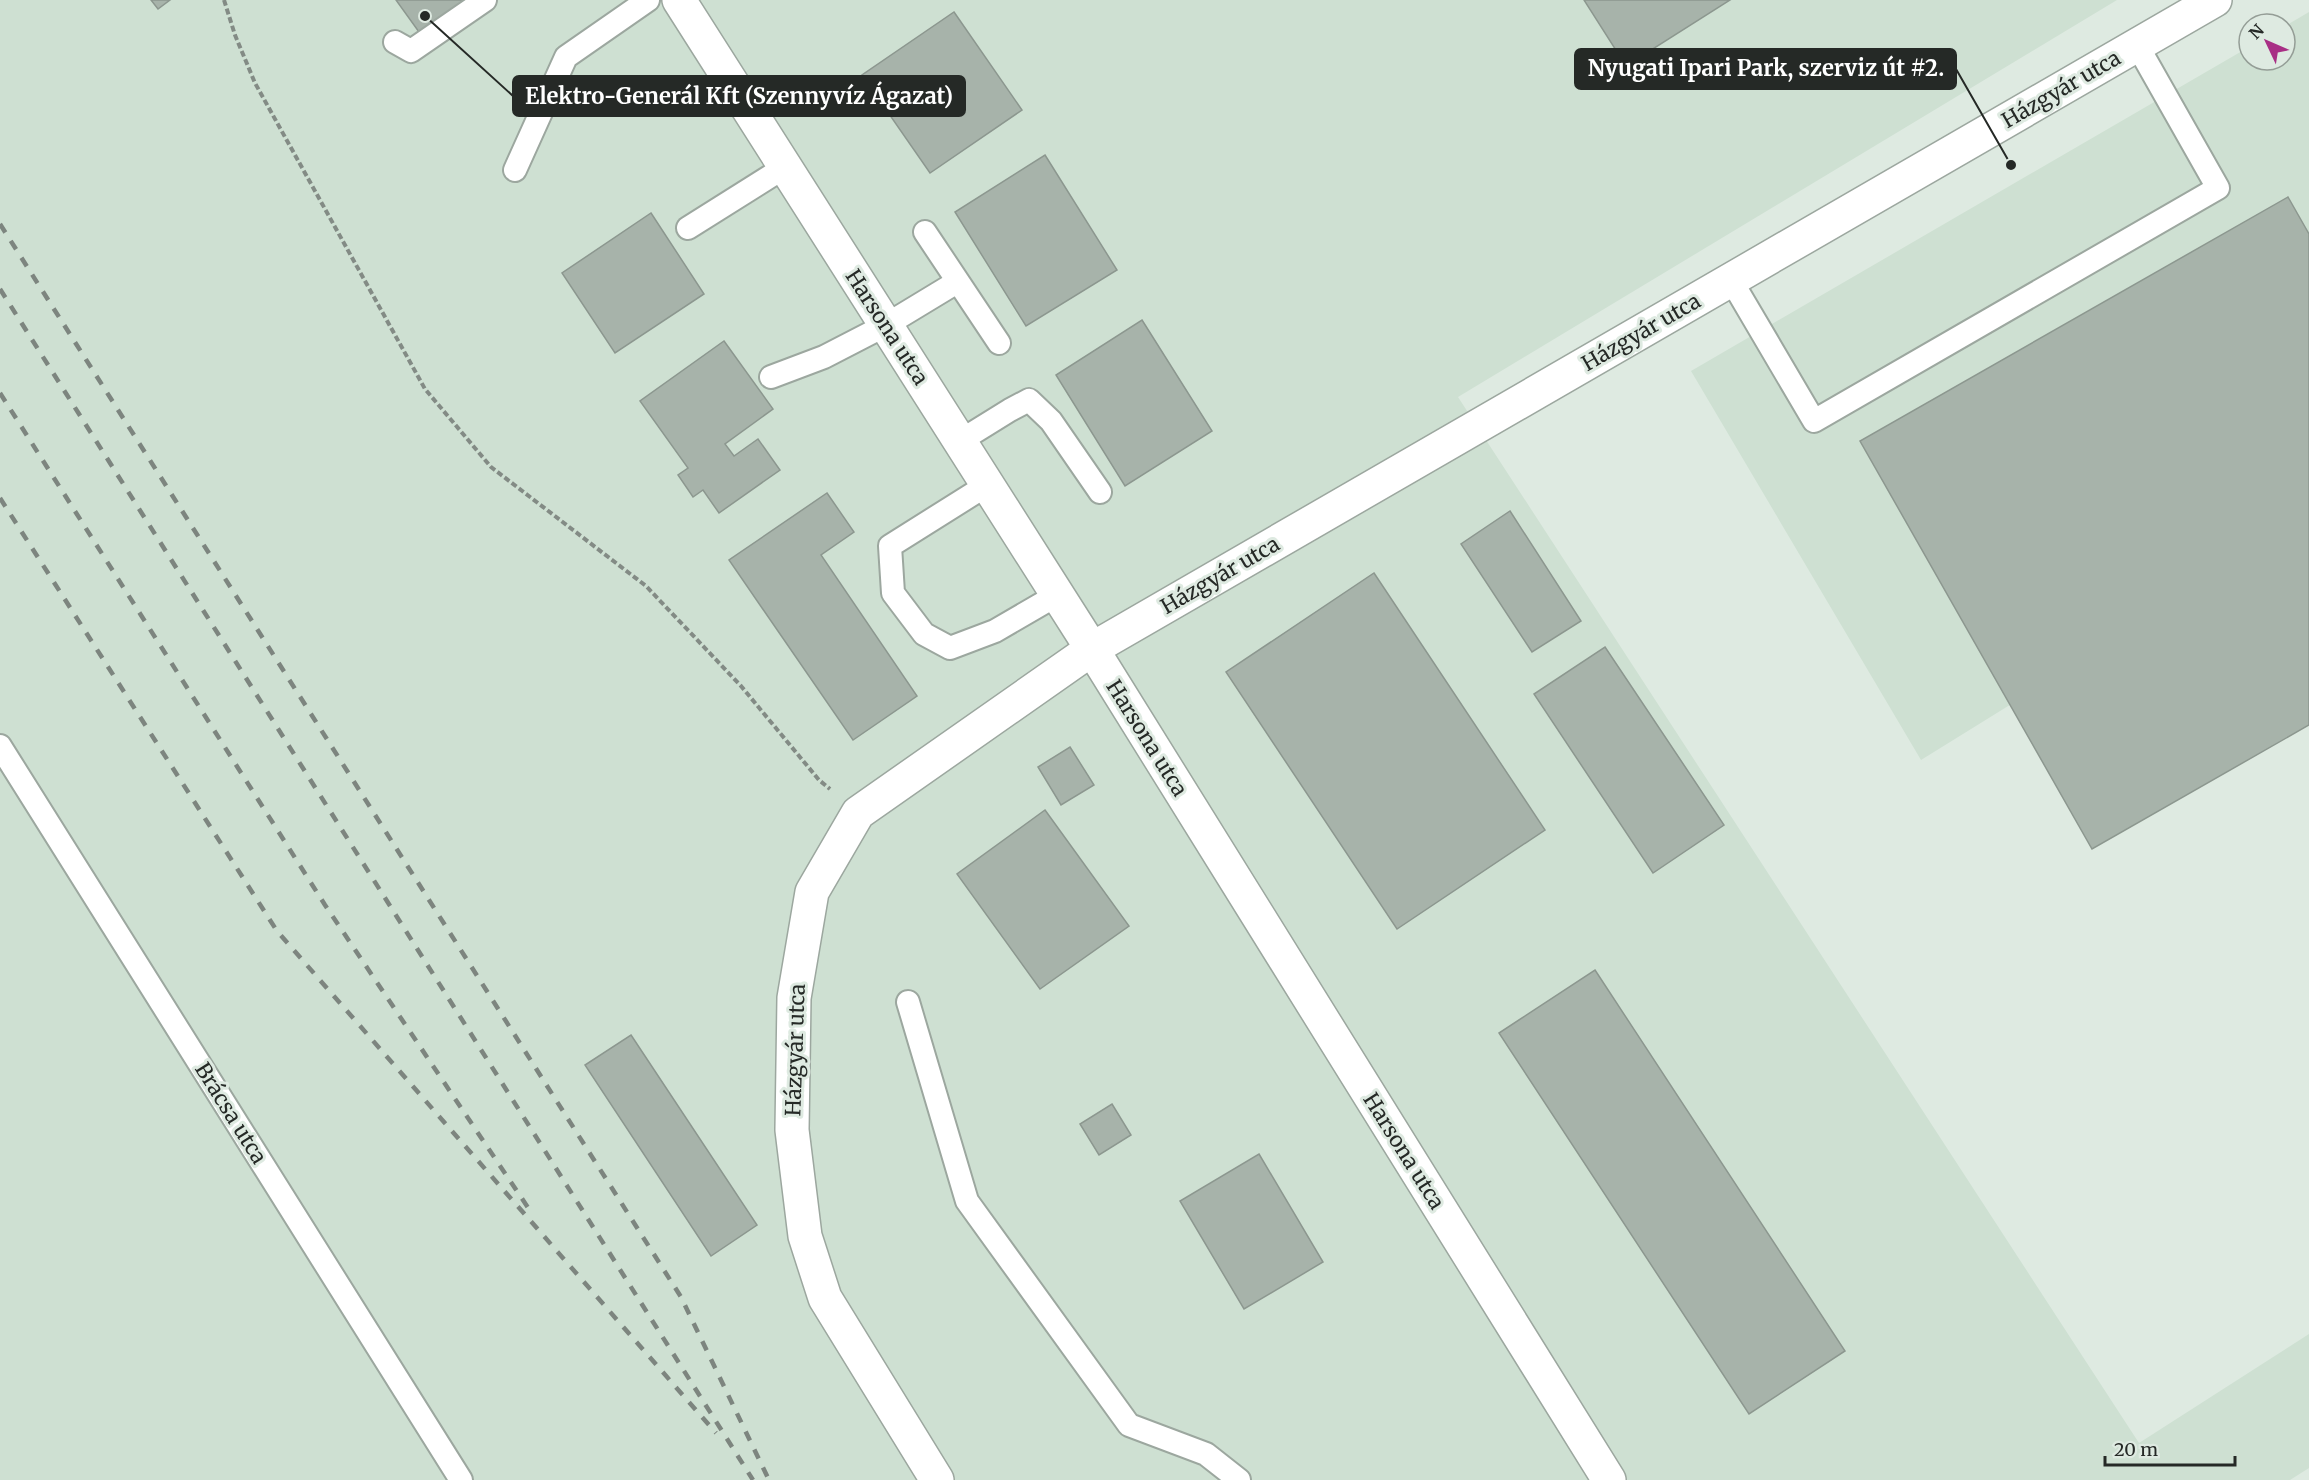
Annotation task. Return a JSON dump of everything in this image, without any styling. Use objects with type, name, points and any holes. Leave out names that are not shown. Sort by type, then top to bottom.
[{"type":"street","name":"Harsona utca","points":[[679,0],[1092,649],[1609,1480]]},
{"type":"street","name":"Házgyár utca","points":[[936,1480],[825,1298],[805,1236],[792,1130],[794,998],[812,892],[858,813],[1092,649],[2215,0]]},
{"type":"lane","points":[[395,42],[411,51],[485,0]]},
{"type":"lane","points":[[515,170],[566,57],[648,0]]},
{"type":"lane","points":[[1731,280],[1814,421],[2218,188],[2137,45]]},
{"type":"lane","points":[[688,228],[785,167]]},
{"type":"lane","points":[[925,232],[999,343]]},
{"type":"lane","points":[[771,377],[824,357],[886,325],[957,282]]},
{"type":"lane","points":[[960,441],[1029,400],[1051,421],[1100,492]]},
{"type":"lane","points":[[987,485],[890,546],[892,593],[924,634],[950,648],[995,631],[1057,595]]},
{"type":"lane","name":"Brácsa utca","points":[[0,746],[453,1477]]},
{"type":"lane","points":[[908,1002],[967,1201],[1129,1425],[1206,1454],[1239,1480]]},
{"type":"path","points":[[224,0],[255,83],[425,389],[490,467],[646,586],[741,686],[819,780],[858,813]]},
{"type":"shaded area","points":[[0,0],[2117,0],[1458,397],[2139,1443],[2309,1334],[2309,1468],[2290,1480],[0,1480]]},
{"type":"shaded area","points":[[2309,12],[2309,520],[1921,760],[1691,371],[2237,54],[2237,72],[2297,72],[2297,19]]},
{"type":"building","points":[[151,0],[170,0],[158,9]]},
{"type":"building","points":[[396,0],[465,0],[419,32]]},
{"type":"building","points":[[1584,0],[1730,0],[1626,66]]},
{"type":"building","points":[[954,12],[1022,110],[930,173],[862,75]]},
{"type":"building","points":[[1045,155],[1117,270],[1026,326],[955,212]]},
{"type":"building","points":[[2288,197],[2309,234],[2309,725],[2092,849],[1860,441]]},
{"type":"building","points":[[651,213],[704,294],[615,353],[562,273]]},
{"type":"building","points":[[1142,320],[1212,431],[1125,486],[1056,375]]},
{"type":"building","points":[[724,341],[773,409],[725,444],[734,456],[758,439],[780,470],[719,513],[703,490],[693,497],[678,475],[688,468],[640,401]]},
{"type":"building","points":[[827,493],[854,532],[821,555],[917,696],[853,740],[729,560]]},
{"type":"building","points":[[1510,511],[1581,621],[1532,652],[1461,544]]},
{"type":"building","points":[[1374,573],[1545,830],[1397,929],[1226,672]]},
{"type":"building","points":[[1605,647],[1724,825],[1653,873],[1534,694]]},
{"type":"building","points":[[1070,747],[1094,785],[1061,805],[1038,767]]},
{"type":"building","points":[[1045,810],[1129,926],[1040,989],[957,874]]},
{"type":"building","points":[[1595,970],[1845,1351],[1749,1414],[1499,1033]]},
{"type":"building","points":[[631,1035],[757,1225],[711,1256],[585,1065]]},
{"type":"building","points":[[1112,1104],[1131,1135],[1099,1155],[1080,1124]]},
{"type":"building","points":[[1259,1154],[1323,1262],[1244,1309],[1180,1201]]},
{"type":"railway","points":[[0,224],[681,1297],[769,1480]]},
{"type":"railway","points":[[0,289],[753,1480]]},
{"type":"railway","points":[[0,393],[325,905],[533,1215]]},
{"type":"railway","points":[[0,498],[277,931],[716,1433]]},
{"type":"place","name":"Elektro-Generál Kft (Szennyvíz Ágazat)","points":[[425,16]]},
{"type":"place","name":"Nyugati Ipari Park, szerviz út #2.","points":[[2011,165]]}]
